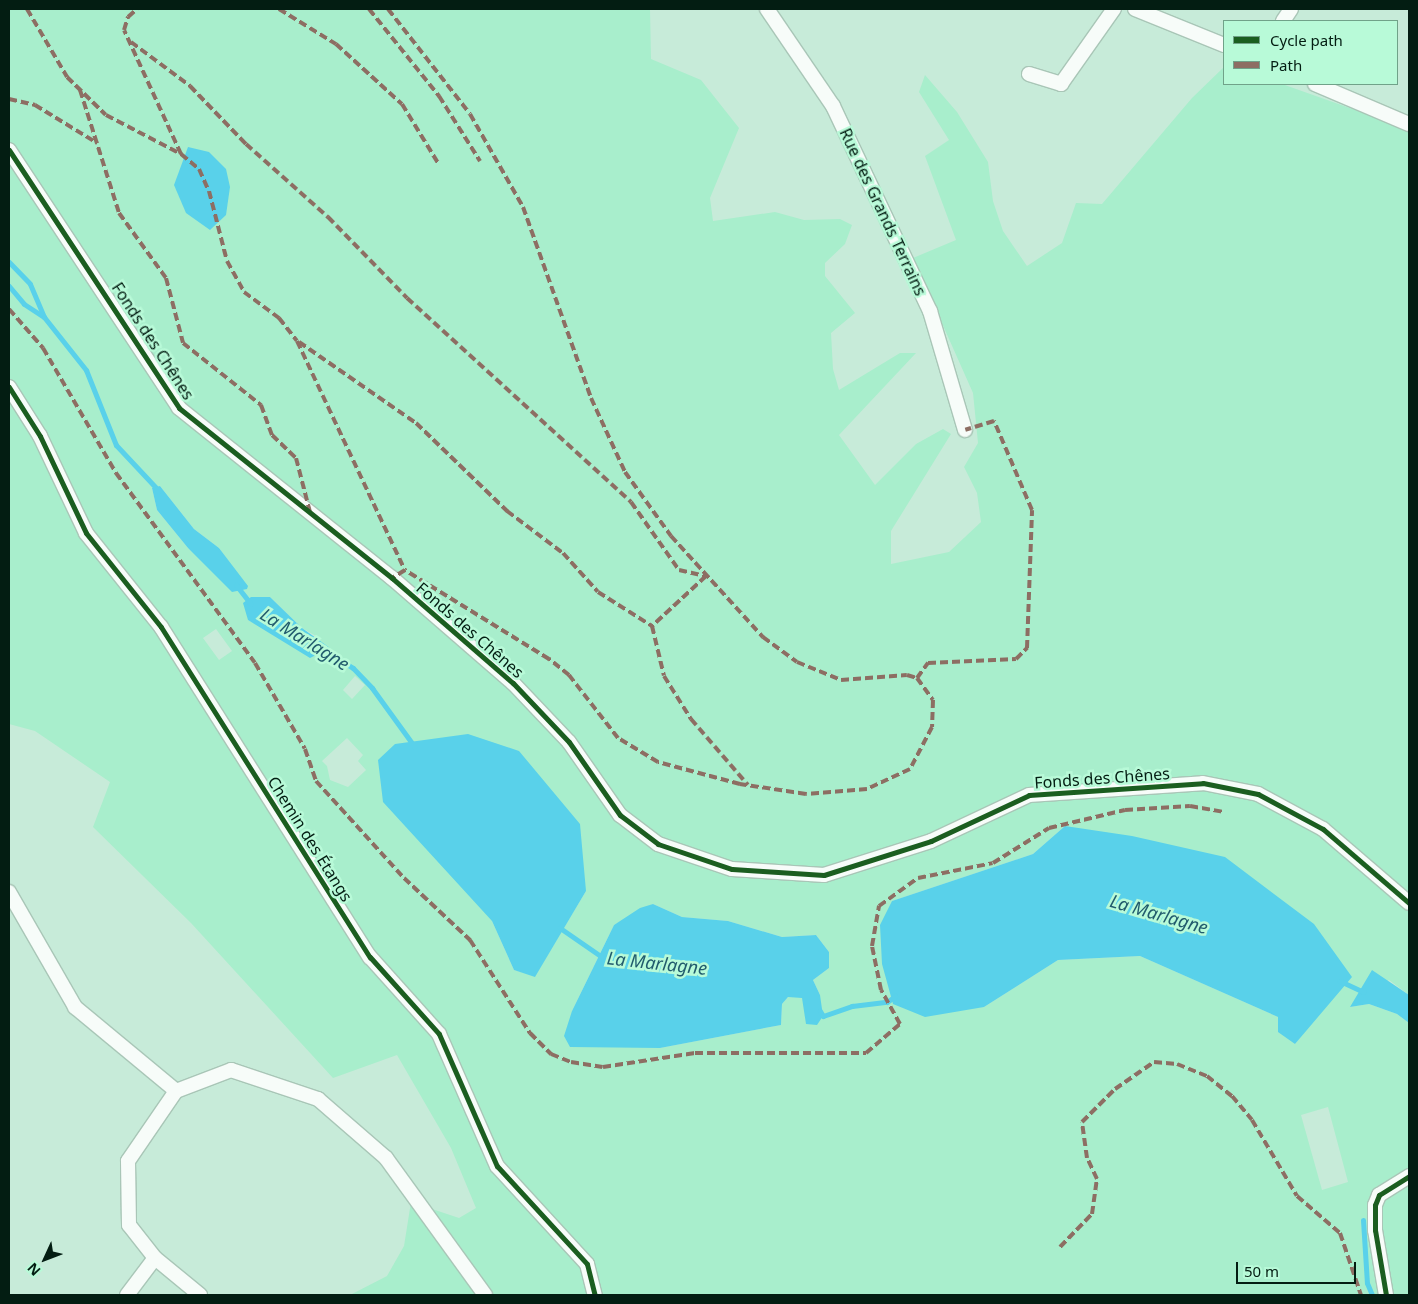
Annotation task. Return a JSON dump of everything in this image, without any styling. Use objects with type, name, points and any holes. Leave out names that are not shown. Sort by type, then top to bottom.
[{"type":"street","name":"Rue des Grands Terrains","points":[[767,9],[833,106],[930,311],[965,430]]},
{"type":"street","points":[[1029,74],[1061,84],[1114,9]]},
{"type":"street","points":[[1136,9],[1223,46]]},
{"type":"street","points":[[1284,20],[1291,9]]},
{"type":"street","points":[[1317,85],[1409,124]]},
{"type":"street","name":"Fonds des Chênes","points":[[9,150],[179,408],[392,578],[513,683],[569,742],[620,815],[658,844],[732,869],[824,875],[931,841],[1029,795],[1202,783],[1258,794],[1324,829],[1409,903]]},
{"type":"street","name":"Chemin des Étangs","points":[[9,387],[40,436],[86,533],[162,627],[370,958],[439,1034],[497,1166],[588,1264],[595,1295]]},
{"type":"street","points":[[9,892],[74,1007],[176,1091]]},
{"type":"street","points":[[200,1295],[155,1258],[129,1225],[128,1161],[176,1091],[231,1070],[318,1099],[386,1158],[485,1295]]},
{"type":"street","points":[[1386,1295],[1375,1230],[1375,1205],[1379,1195],[1409,1176]]},
{"type":"street","points":[[127,1295],[155,1258]]},
{"type":"green space","points":[[9,9],[650,9],[651,59],[701,80],[739,128],[710,198],[713,221],[775,212],[804,220],[840,219],[852,225],[845,244],[825,263],[825,276],[855,313],[831,333],[833,369],[839,390],[900,353],[916,353],[839,435],[875,485],[916,444],[943,429],[951,434],[891,531],[891,564],[949,552],[981,522],[977,493],[964,467],[978,443],[973,393],[913,258],[956,240],[925,156],[949,140],[919,92],[925,75],[957,112],[988,162],[993,201],[1003,231],[1027,266],[1062,243],[1076,203],[1102,204],[1192,98],[1223,68],[1223,85],[1285,85],[1409,129],[1409,995],[1389,980],[1350,1007],[1369,1004],[1397,1014],[1409,1023],[1409,1295],[350,1295],[387,1276],[404,1246],[411,1202],[459,1218],[476,1208],[451,1148],[397,1055],[333,1078],[191,923],[93,827],[110,782],[35,731],[9,724]],"holes":[[[160,486],[194,529],[219,548],[232,566],[210,567],[188,548],[157,510],[152,488]],[[270,597],[302,628],[321,639],[261,627],[248,620]],[[216,629],[232,651],[219,660],[203,638]],[[355,676],[365,685],[352,699],[343,690]],[[347,738],[363,755],[358,761],[366,770],[348,787],[330,780],[327,766],[322,761]],[[1065,826],[1322,1009],[1295,1044],[1278,1017],[1140,956],[1058,960],[984,1007],[892,901],[1033,854]],[[586,891],[535,976],[514,970],[492,921]],[[653,904],[682,917],[728,921],[782,937],[816,935],[829,952],[829,968],[813,980],[820,995],[807,1012],[802,997],[788,997],[782,1004],[781,1025],[660,1048],[572,1011],[614,925]],[[1328,1107],[1348,1182],[1322,1190],[1301,1115]]]},
{"type":"water","points":[[188,147],[209,152],[226,169],[230,187],[226,215],[210,230],[186,213],[174,185]]},
{"type":"water","points":[[160,486],[194,529],[219,548],[248,586],[247,589],[232,592],[188,548],[157,510],[152,488]]},
{"type":"water","points":[[251,597],[270,597],[302,628],[330,648],[310,658],[248,620],[243,603]]},
{"type":"water","points":[[468,734],[519,751],[580,824],[586,891],[535,977],[514,970],[492,921],[383,802],[378,760],[395,744]]},
{"type":"water","points":[[1065,826],[1132,836],[1225,857],[1314,924],[1352,977],[1295,1044],[1278,1032],[1278,1017],[1140,956],[1058,960],[984,1007],[925,1017],[893,1004],[882,964],[880,925],[892,901],[1033,854]]},
{"type":"water","points":[[653,904],[682,917],[728,921],[782,937],[816,935],[829,952],[829,968],[813,980],[820,995],[823,1016],[817,1025],[806,1024],[802,998],[788,997],[782,1004],[781,1025],[660,1048],[570,1047],[564,1036],[572,1011],[614,925],[640,908]]},
{"type":"water","points":[[1372,970],[1409,995],[1409,1023],[1397,1014],[1369,1004],[1350,1007]]},
{"type":"waterway","name":"La Marlagne","points":[[9,262],[30,284],[44,317]]},
{"type":"waterway","name":"La Marlagne","points":[[9,286],[24,304],[44,317],[86,370],[116,445],[159,491]]},
{"type":"waterway","name":"La Marlagne","points":[[236,585],[251,604]]},
{"type":"waterway","name":"La Marlagne","points":[[322,648],[353,668],[372,688],[414,746]]},
{"type":"waterway","name":"La Marlagne","points":[[560,928],[602,957]]},
{"type":"waterway","name":"La Marlagne","points":[[1340,981],[1364,992]]},
{"type":"waterway","name":"La Marlagne","points":[[820,1011],[823,1016],[852,1006],[887,1002],[895,996]]},
{"type":"waterway","points":[[1363,1220],[1367,1283],[1372,1295]]},
{"type":"marked path","points":[[27,9],[67,77],[106,115],[181,154],[124,30],[128,17],[137,9]]},
{"type":"marked path","points":[[279,9],[336,44],[402,104],[438,163]]},
{"type":"marked path","points":[[369,9],[439,96],[480,161]]},
{"type":"marked path","points":[[388,9],[470,114],[523,207],[591,398],[625,472],[671,536],[763,637],[797,662],[841,680],[907,675],[917,678],[933,700],[932,727],[910,769],[867,789],[806,794],[740,784],[658,762],[618,738],[569,675],[549,659],[405,570],[392,578]]},
{"type":"marked path","points":[[131,42],[190,86],[246,144],[328,217],[407,298],[631,502],[679,570],[706,576]]},
{"type":"marked path","points":[[80,90],[119,213],[166,278],[183,343],[261,405],[272,435],[296,458],[310,512]]},
{"type":"marked path","points":[[9,99],[35,105],[97,143]]},
{"type":"marked path","points":[[181,154],[199,169],[209,191],[227,261],[244,292],[279,318],[297,341],[405,570]]},
{"type":"marked path","points":[[9,309],[43,348],[116,473],[255,663],[305,749],[316,781],[404,878],[470,940],[530,1033],[551,1054],[571,1062],[603,1067],[695,1053],[866,1053],[900,1024],[881,990],[872,946],[879,906],[918,878],[993,863],[1049,828],[1125,810],[1190,806],[1223,812]]},
{"type":"marked path","points":[[299,342],[416,423],[507,511],[563,553],[598,592],[652,626]]},
{"type":"marked path","points":[[917,678],[928,663],[1016,659],[1027,648],[1032,510],[994,421],[965,430]]},
{"type":"marked path","points":[[706,576],[652,626],[664,676],[691,719],[748,785]]},
{"type":"marked path","points":[[1060,1247],[1092,1214],[1097,1179],[1087,1158],[1082,1122],[1115,1089],[1154,1062],[1177,1064],[1207,1076],[1232,1096],[1252,1120],[1297,1196],[1340,1233],[1361,1295]]},
{"type":"cycle path","points":[[9,150],[179,408],[392,578],[513,683],[569,742],[620,815],[658,844],[732,869],[824,875],[931,841],[1029,795],[1203,783],[1258,794],[1323,829],[1409,903]]},
{"type":"cycle path","points":[[9,387],[40,436],[86,533],[161,627],[370,957],[439,1034],[497,1166],[587,1264],[595,1295]]},
{"type":"cycle path","points":[[1386,1295],[1375,1230],[1375,1205],[1379,1195],[1409,1176]]}]
